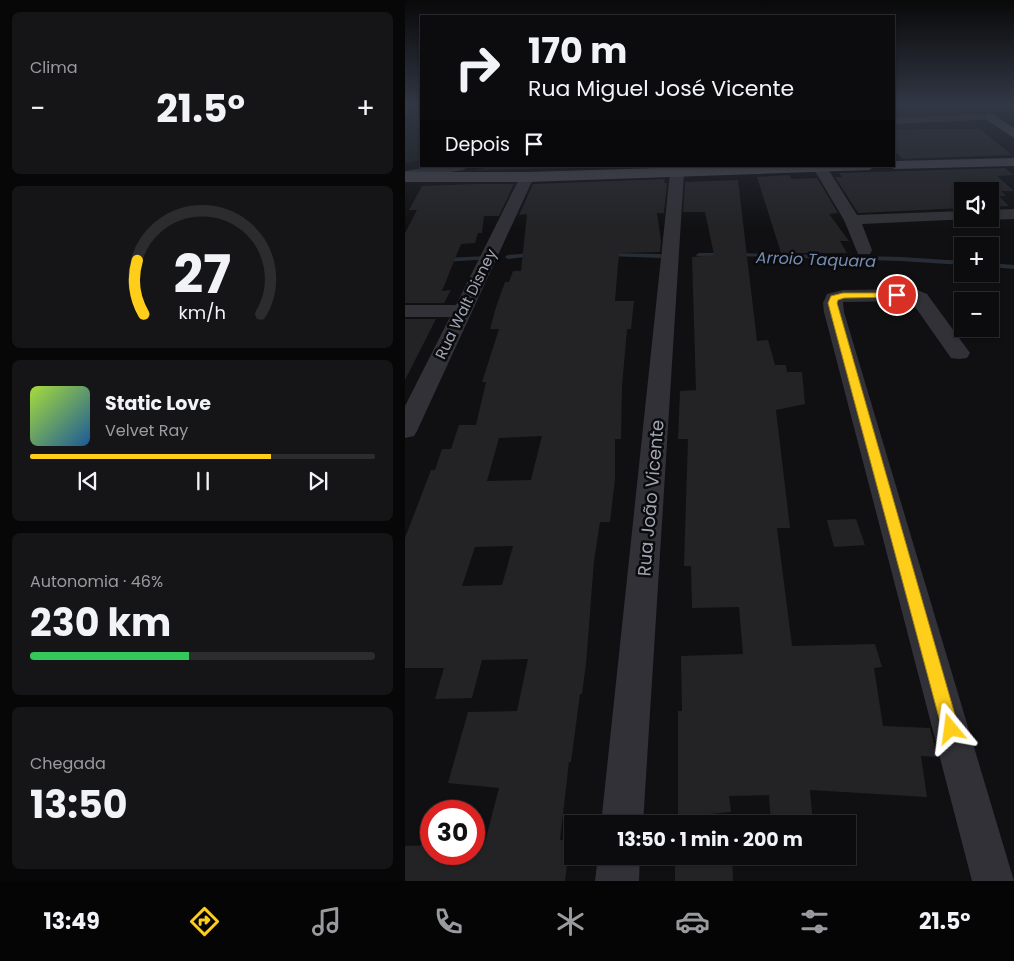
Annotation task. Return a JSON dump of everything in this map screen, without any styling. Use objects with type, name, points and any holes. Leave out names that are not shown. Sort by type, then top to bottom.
[{"type":"street","points":[[895,166],[1014,162]]},
{"type":"street","points":[[405,176],[457,167]]},
{"type":"street","points":[[405,176],[527,177],[819,167],[852,220],[864,250]]},
{"type":"street","name":"Rua João Vicente","points":[[623,815],[677,173]]},
{"type":"street","name":"Rua Walt Disney","points":[[405,431],[527,177]]},
{"type":"street","points":[[999,215],[1014,214]]},
{"type":"street","points":[[852,220],[954,216]]},
{"type":"street","points":[[959,353],[921,298],[915,295],[843,296],[834,298],[835,312],[994,881]]},
{"type":"street","points":[[405,311],[463,311]]},
{"type":"street","points":[[617,881],[618,865]]},
{"type":"shaded area","points":[[405,146],[420,146],[420,160],[405,163]]},
{"type":"building","points":[[895,146],[1001,146],[1012,155],[902,159],[895,151]]},
{"type":"building","points":[[492,167],[576,167],[576,168],[473,170]]},
{"type":"building","points":[[1005,168],[1014,175],[997,176],[1014,191],[1001,191],[1006,196],[999,196],[999,182],[954,182],[954,208],[858,213],[835,177],[842,177],[839,173]]},
{"type":"building","points":[[789,175],[792,179],[817,178],[838,213],[829,214],[849,241],[840,241],[847,253],[781,253],[757,177]]},
{"type":"building","points":[[665,179],[664,183],[667,183],[664,213],[657,213],[661,241],[660,252],[619,253],[615,301],[634,301],[631,329],[627,329],[622,387],[621,439],[615,439],[615,479],[610,522],[600,522],[594,561],[586,664],[571,762],[569,762],[560,840],[564,840],[564,865],[567,865],[565,881],[405,881],[405,846],[420,845],[420,865],[485,865],[485,842],[499,788],[448,783],[468,712],[517,711],[528,659],[482,660],[472,698],[435,699],[444,668],[405,668],[405,538],[431,470],[435,470],[442,449],[451,449],[459,425],[476,425],[486,382],[482,382],[499,329],[490,329],[496,307],[505,282],[509,282],[513,271],[521,271],[527,214],[519,215],[533,184]],"holes":[[[542,436],[531,480],[487,481],[499,438]],[[513,546],[502,585],[462,586],[475,547]]]},
{"type":"building","points":[[738,180],[757,341],[768,340],[775,365],[786,365],[787,372],[802,372],[805,404],[776,410],[790,528],[777,528],[792,646],[875,644],[882,667],[874,668],[883,726],[930,728],[938,757],[921,756],[927,797],[810,790],[812,815],[770,815],[769,795],[729,796],[731,812],[678,815],[678,711],[682,711],[681,656],[743,654],[739,607],[692,608],[691,566],[684,566],[688,439],[678,439],[680,391],[696,390],[692,257],[714,255],[705,212],[683,212],[685,182]]},
{"type":"building","points":[[514,184],[499,216],[484,216],[482,233],[478,233],[475,243],[461,244],[442,291],[451,290],[444,303],[405,303],[405,233],[417,210],[409,210],[422,186]]},
{"type":"building","points":[[999,196],[1009,206],[999,207]]},
{"type":"building","points":[[405,319],[436,319],[405,380]]},
{"type":"building","points":[[856,519],[865,545],[834,547],[827,520]]},
{"type":"building","points":[[675,865],[732,865],[733,881],[675,881]]},
{"type":"waterway","name":"Arroio Taquara","points":[[508,257],[531,255]]},
{"type":"waterway","name":"Arroio Taquara","points":[[610,255],[660,256]]},
{"type":"waterway","name":"Arroio Taquara","points":[[699,255],[723,255]]},
{"type":"waterway","name":"Arroio Taquara","points":[[737,255],[901,259],[954,262]]},
{"type":"waterway","name":"Arroio Taquara","points":[[445,260],[488,258]]},
{"type":"waterway","name":"Arroio Taquara","points":[[999,266],[1014,267]]},
{"type":"route","points":[[897,295],[843,296],[834,298],[833,303],[951,729]]}]
